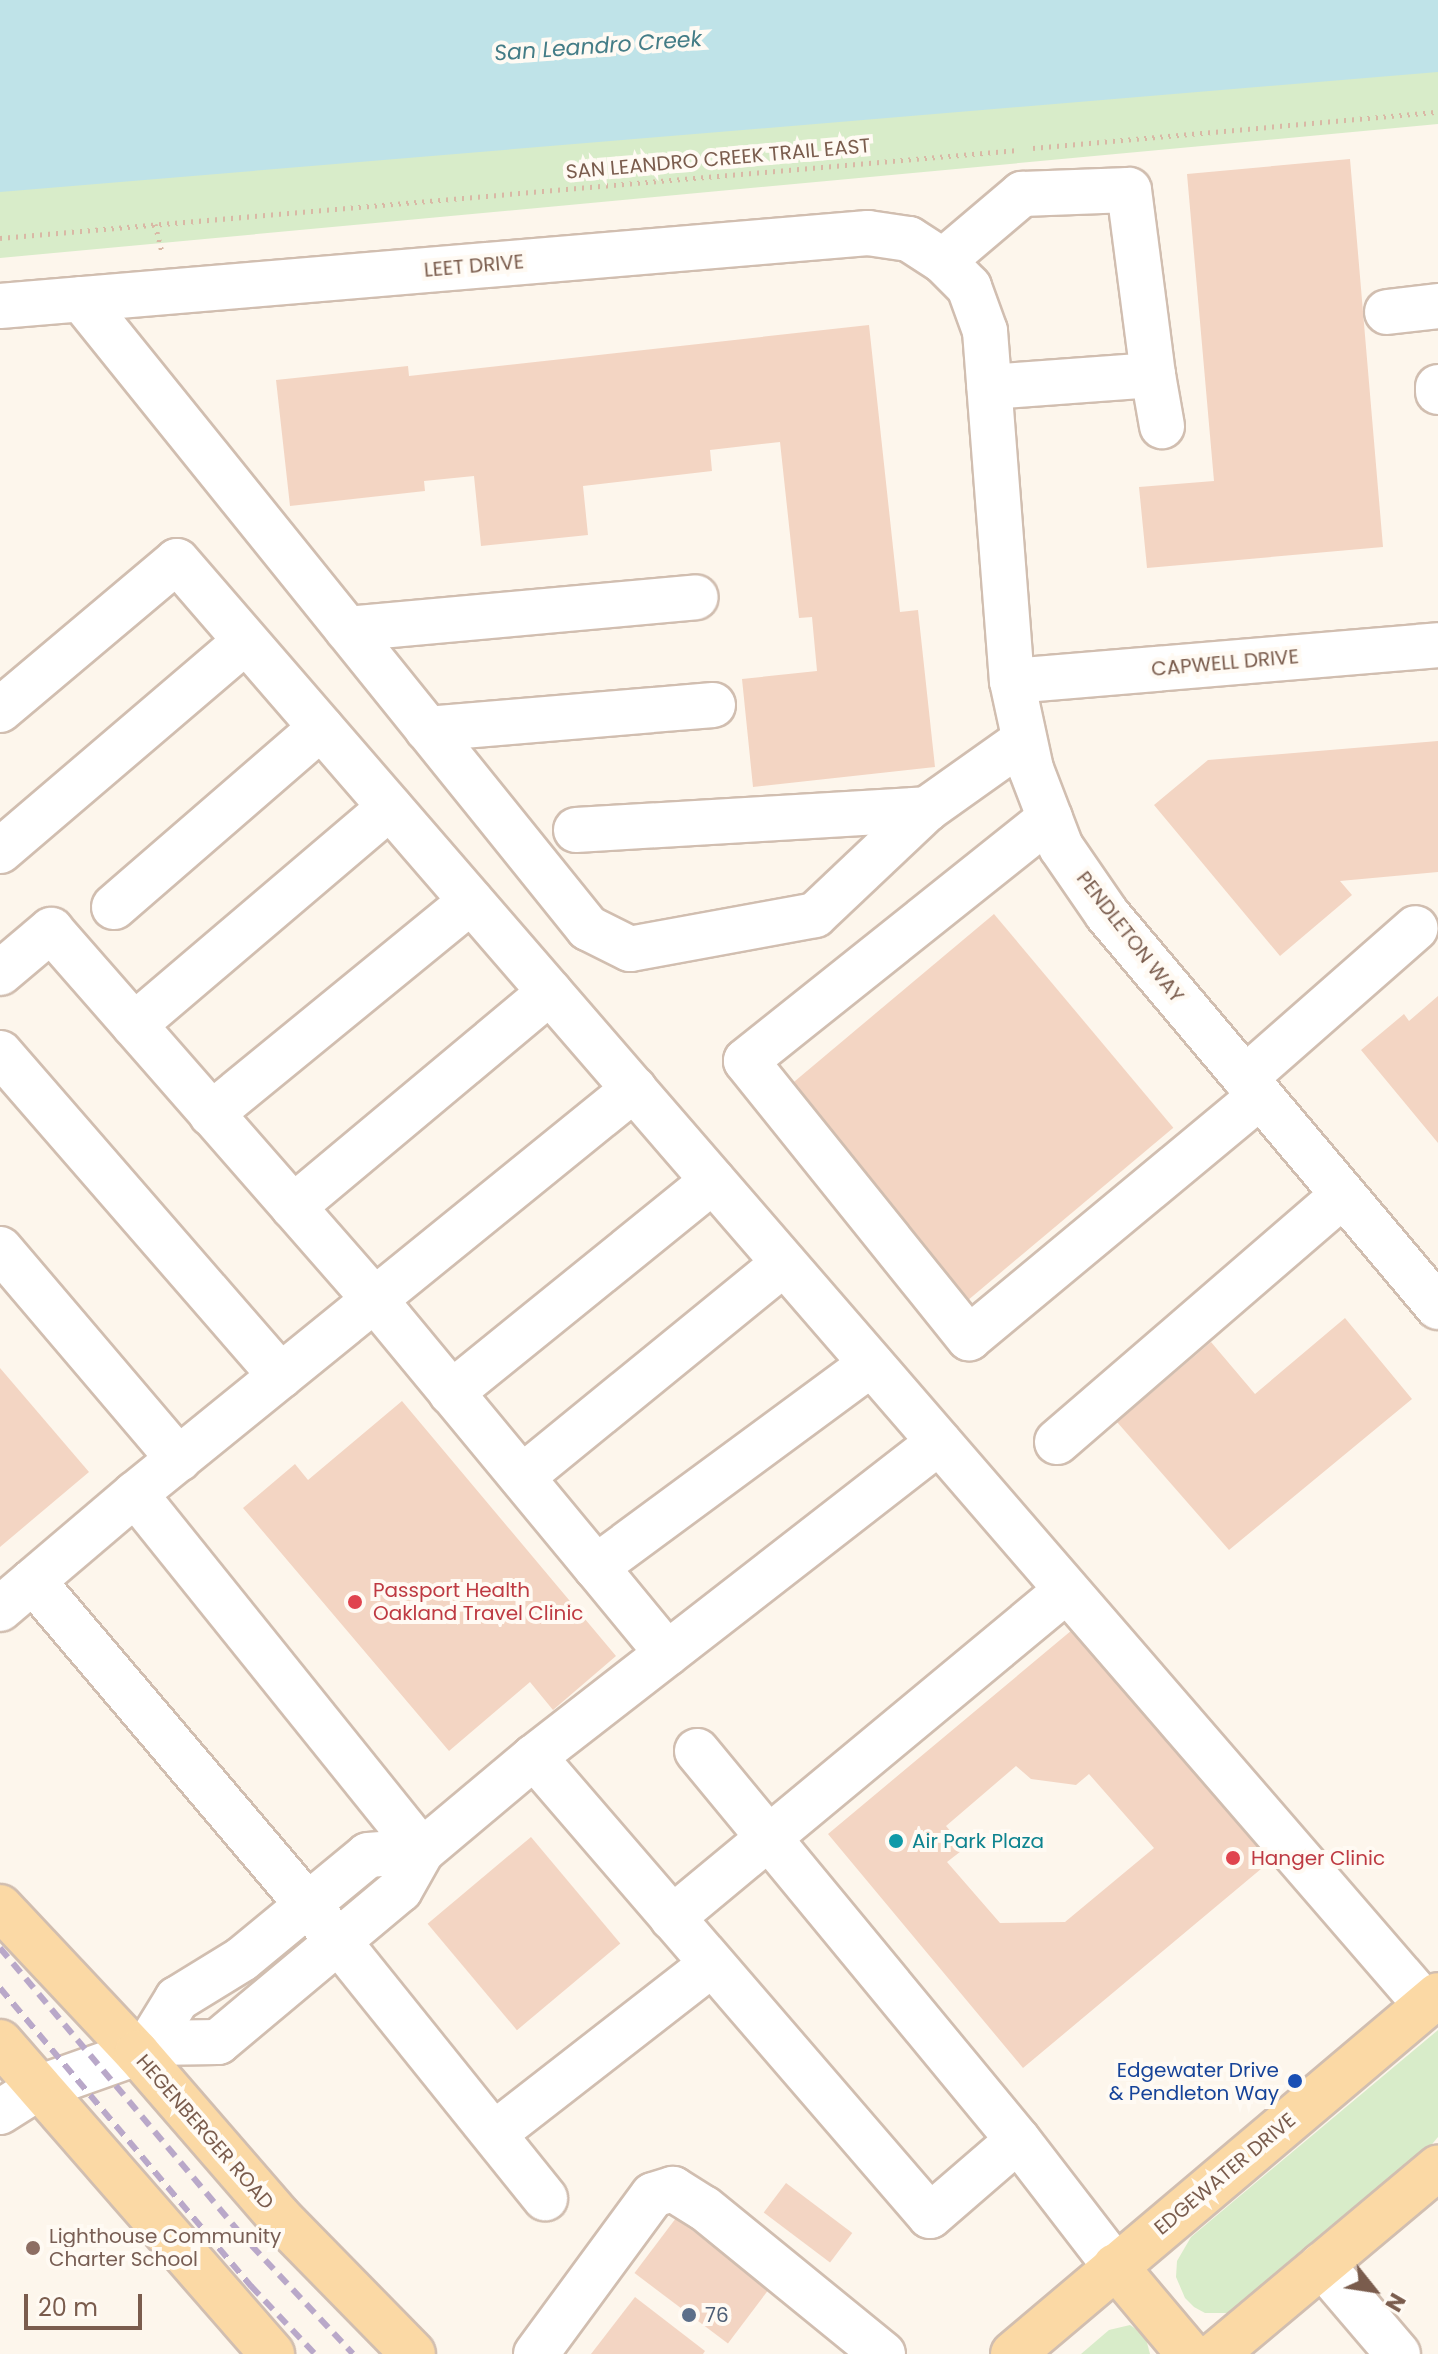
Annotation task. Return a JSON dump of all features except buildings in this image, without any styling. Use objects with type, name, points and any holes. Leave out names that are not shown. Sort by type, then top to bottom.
[{"type":"main road","name":"HEGENBERGER ROAD","points":[[0,1907],[143,2048],[280,2218],[413,2354]]},
{"type":"main road","name":"EDGEWATER DRIVE","points":[[1013,2354],[1432,2000]]},
{"type":"main road","points":[[0,2042],[272,2354]]},
{"type":"main road","points":[[1216,2354],[1438,2168]]},
{"type":"main road","points":[[1115,2266],[1189,2354]]},
{"type":"street","points":[[943,261],[1022,194],[1129,190],[1162,426]]},
{"type":"street","name":"LEET DRIVE","points":[[0,306],[868,233],[909,239],[943,261]]},
{"type":"street","name":"PENDLETON WAY","points":[[943,261],[969,287],[985,331],[1012,681],[1031,769],[1061,847],[1107,914],[1438,1307]]},
{"type":"street","points":[[81,299],[588,928],[630,949],[815,915],[927,809],[1024,740]]},
{"type":"street","points":[[1387,312],[1438,306]]},
{"type":"street","points":[[989,387],[1153,375]]},
{"type":"street","points":[[0,710],[177,561],[1067,1590],[1432,2000]]},
{"type":"street","points":[[347,629],[696,597]]},
{"type":"street","points":[[0,851],[246,641]]},
{"type":"street","name":"CAPWELL DRIVE","points":[[1012,681],[1438,645]]},
{"type":"street","points":[[427,729],[713,705]]},
{"type":"street","points":[[114,907],[321,728]]},
{"type":"street","points":[[134,1025],[390,807]]},
{"type":"street","points":[[576,830],[927,809]]},
{"type":"street","points":[[1050,818],[746,1061],[969,1338],[1252,1087],[1416,928]]},
{"type":"street","points":[[211,1114],[471,901]]},
{"type":"street","points":[[0,973],[51,930],[375,1300],[667,1653]]},
{"type":"street","points":[[293,1207],[550,992]]},
{"type":"street","points":[[0,1053],[281,1376]]},
{"type":"street","points":[[0,1609],[135,1494],[634,1089]]},
{"type":"street","points":[[451,1393],[713,1181]]},
{"type":"street","points":[[1057,1442],[1343,1195]]},
{"type":"street","points":[[0,1249],[179,1459]]},
{"type":"street","points":[[522,1477],[784,1263]]},
{"type":"street","points":[[596,1567],[871,1364]]},
{"type":"street","points":[[0,2112],[38,2088],[143,2048],[218,2042],[400,1890],[422,1851],[534,1757],[939,1442]]},
{"type":"street","points":[[135,1494],[422,1851]]},
{"type":"street","points":[[33,1581],[339,1942],[545,2198]]},
{"type":"street","points":[[672,1918],[1067,1590]]},
{"type":"street","points":[[697,1751],[1018,2140],[1115,2266]]},
{"type":"street","points":[[534,1757],[930,2216],[1018,2140]]},
{"type":"street","points":[[143,2048],[177,1999],[242,1959],[306,1903],[368,1855],[422,1851]]},
{"type":"street","points":[[495,2133],[712,1964]]},
{"type":"street","points":[[536,2354],[653,2195],[673,2189],[704,2208],[882,2354]]},
{"type":"street","points":[[1322,2265],[1398,2354]]},
{"type":"path","name":"SAN LEANDRO CREEK TRAIL EAST","points":[[0,238],[1438,112]]},
{"type":"green space","points":[[0,0],[1438,0],[1438,124],[0,258]]},
{"type":"green space","points":[[1438,2030],[1438,2137],[1428,2149],[1232,2313],[1205,2313],[1194,2307],[1185,2298],[1176,2277],[1177,2261],[1191,2237]]},
{"type":"green space","points":[[1130,2325],[1145,2335],[1150,2354],[1081,2354],[1109,2330]]},
{"type":"water","name":"San Leandro Creek","points":[[0,0],[1438,0],[1438,72],[0,192]]},
{"type":"railway","points":[[0,1948],[238,2231],[353,2354]]},
{"type":"railway","points":[[0,1988],[251,2286],[315,2354]]},
{"type":"place","name":"Passport Health Oakland Travel Clinic","points":[[355,1602]]},
{"type":"place","name":"Air Park Plaza","points":[[896,1841]]},
{"type":"place","name":"Hanger Clinic","points":[[1233,1858]]},
{"type":"place","name":"Edgewater Drive & Pendleton Way","points":[[1295,2081]]},
{"type":"place","name":"Lighthouse Community Charter School","points":[[33,2248]]},
{"type":"place","name":"76","points":[[689,2315]]}]
